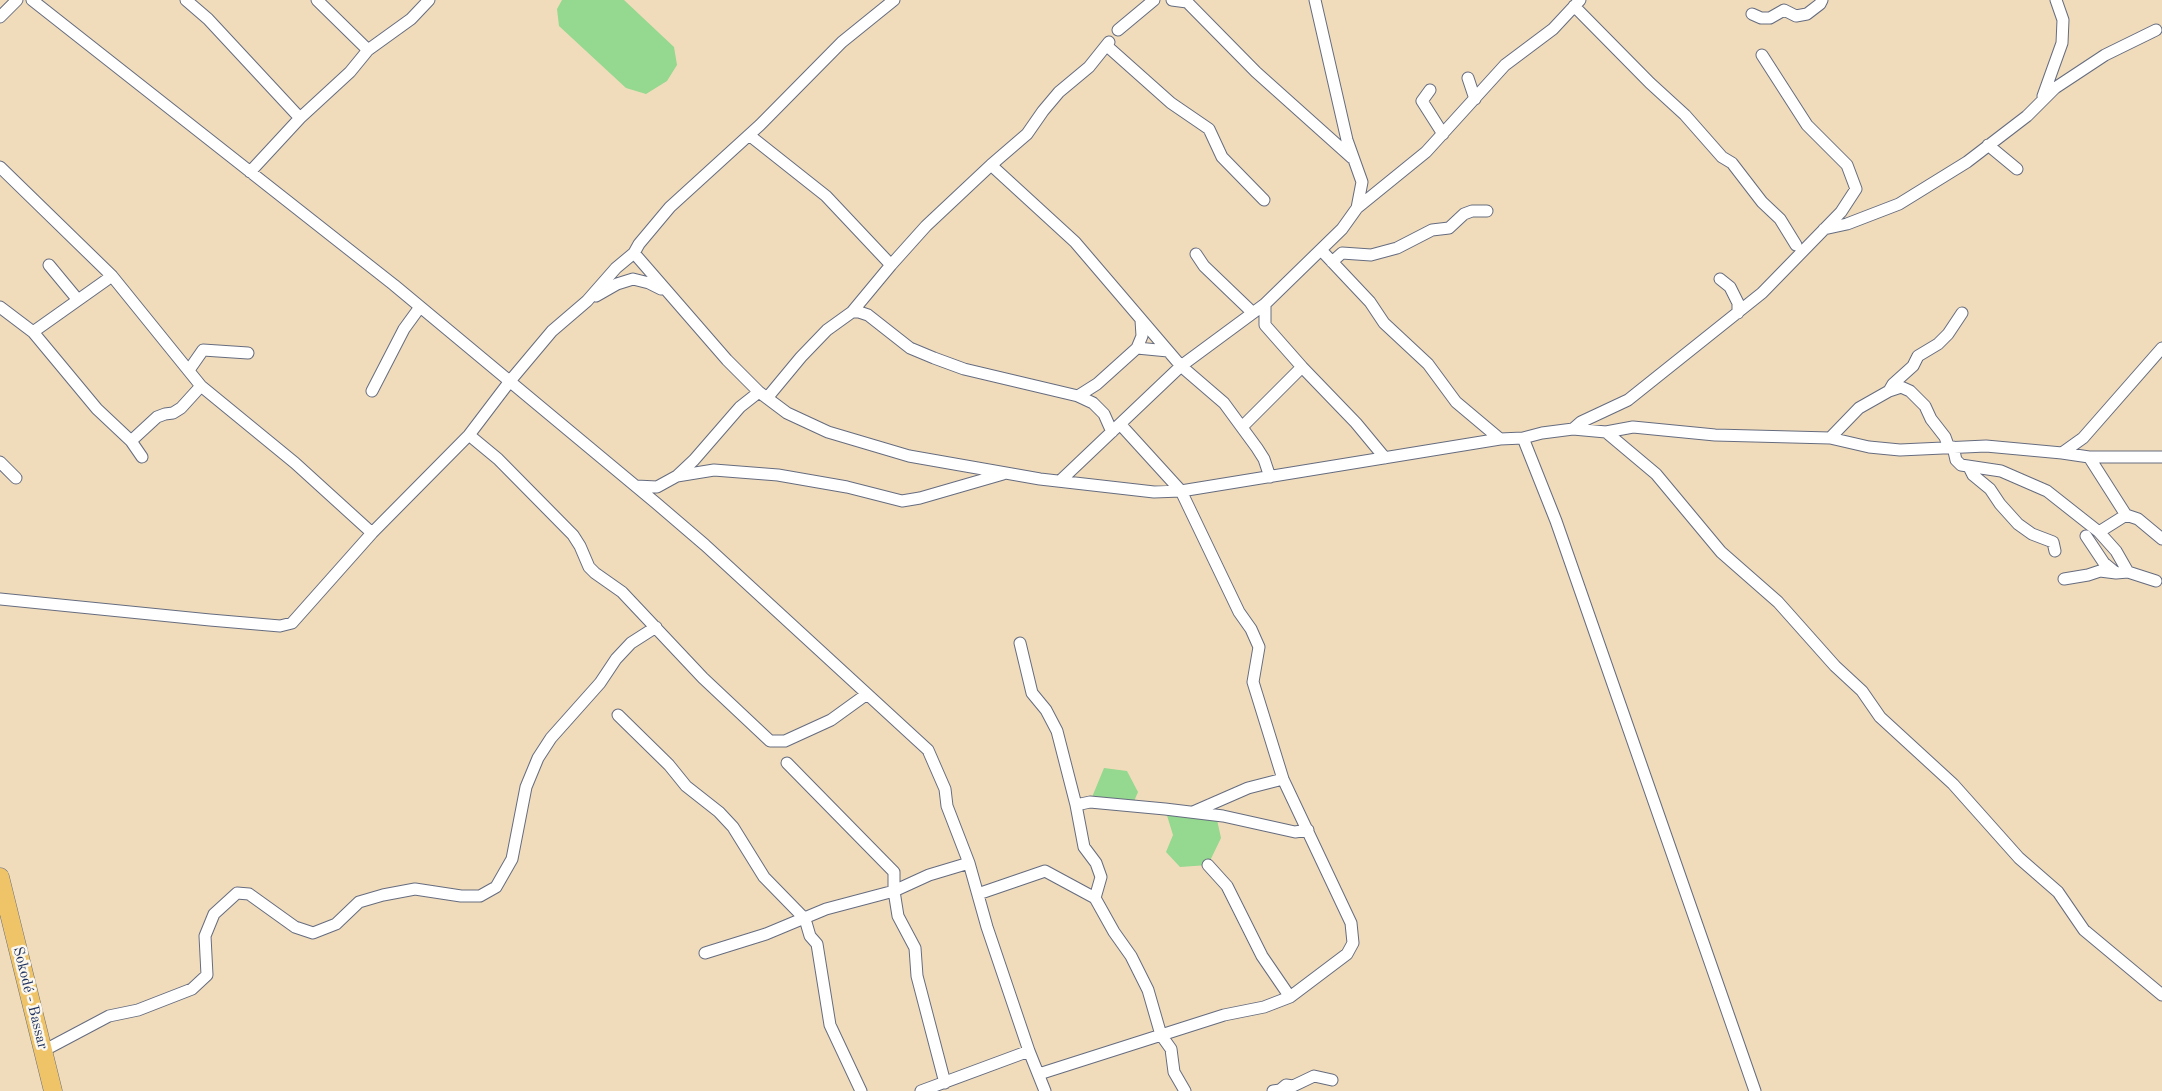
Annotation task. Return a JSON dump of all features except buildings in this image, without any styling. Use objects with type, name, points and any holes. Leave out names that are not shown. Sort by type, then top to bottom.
[{"type":"main road","name":"Sokodé - Bassar","points":[[1,887],[53,1091]]},
{"type":"street","points":[[0,17],[17,0]]},
{"type":"street","points":[[32,0],[420,307],[636,486],[705,545],[928,750],[944,789],[947,806],[969,864],[1029,1051],[1045,1091]]},
{"type":"street","points":[[186,0],[208,19],[300,118]]},
{"type":"street","points":[[318,0],[368,50]]},
{"type":"street","points":[[250,172],[300,118],[350,72],[368,50],[411,19],[429,0]]},
{"type":"street","points":[[0,599],[210,620],[286,626],[292,623],[372,533],[469,435],[510,381],[552,331],[587,301],[616,268],[634,253],[639,244],[670,207],[749,135],[842,42],[894,0]]},
{"type":"street","points":[[1118,30],[1154,0]]},
{"type":"street","points":[[1172,0],[1187,2],[1220,33],[1256,72],[1352,158]]},
{"type":"street","points":[[1315,0],[1352,158],[1362,182],[1357,208]]},
{"type":"street","points":[[1752,14],[1761,18],[1770,18],[1784,10],[1796,16],[1807,14],[1820,4],[1822,0]]},
{"type":"street","points":[[2041,102],[2062,43],[2063,20],[2056,0]]},
{"type":"street","points":[[1060,481],[1180,366],[1264,304],[1342,230],[1357,208],[1426,152],[1505,65],[1553,29],[1577,3],[1650,83],[1685,115],[1722,157],[1732,163],[1762,202],[1780,219],[1796,245]]},
{"type":"street","points":[[1824,229],[1847,224],[1899,204],[1966,162],[2027,116],[2055,88],[2105,55],[2156,30]]},
{"type":"street","points":[[636,486],[657,487],[677,476],[694,460],[740,407],[763,395],[828,330],[852,312],[926,226],[1027,134],[1059,92],[1089,67],[1108,44],[1171,103],[1208,129],[1222,157],[1264,200]]},
{"type":"street","points":[[1573,429],[1581,422],[1628,400],[1762,293],[1841,212],[1856,189],[1847,165],[1807,125],[1762,55]]},
{"type":"street","points":[[1468,78],[1475,99]]},
{"type":"street","points":[[1430,90],[1422,100],[1443,134]]},
{"type":"street","points":[[749,135],[826,196],[891,265]]},
{"type":"street","points":[[1988,145],[2017,169]]},
{"type":"street","points":[[991,165],[1076,242],[1180,366],[1224,403],[1243,426],[1264,459],[1270,477]]},
{"type":"street","points":[[0,167],[112,276],[201,386],[295,463],[372,533]]},
{"type":"street","points":[[1332,262],[1342,253],[1371,255],[1397,248],[1432,230],[1449,228],[1464,214],[1472,211],[1487,210]]},
{"type":"street","points":[[1321,250],[1370,302],[1384,323],[1428,364],[1456,402],[1500,439]]},
{"type":"street","points":[[634,253],[727,360],[763,395],[787,413],[828,432],[909,456],[1081,484],[1154,492],[1181,491],[1500,439],[1523,438],[1542,433],[1573,429],[1606,432],[1633,427],[1715,435],[1830,438],[1869,447],[1900,450],[2010,448],[2089,457],[2162,457]]},
{"type":"street","points":[[1196,254],[1204,266],[1249,316],[1265,325],[1356,423],[1385,458]]},
{"type":"street","points":[[49,265],[78,300]]},
{"type":"street","points":[[33,332],[112,276]]},
{"type":"street","points":[[587,301],[617,284],[633,279],[649,283],[671,296]]},
{"type":"street","points":[[1720,279],[1730,287],[1738,302],[1738,313]]},
{"type":"street","points":[[1264,304],[1265,325]]},
{"type":"street","points":[[0,307],[33,332],[97,408],[131,441],[142,457]]},
{"type":"street","points":[[372,391],[404,328],[420,307]]},
{"type":"street","points":[[852,312],[868,315],[910,348],[934,358],[964,369],[1078,396],[1093,403],[1181,491],[1239,612],[1251,628],[1258,647],[1254,682],[1283,779],[1351,923],[1353,943],[1347,954],[1290,998],[1264,1007],[1224,1015],[1039,1074]]},
{"type":"street","points":[[1889,391],[1893,384],[1913,366],[1918,356],[1938,344],[1948,334],[1962,313]]},
{"type":"street","points":[[1078,396],[1097,384],[1136,348],[1142,336],[1141,320]]},
{"type":"street","points":[[1136,348],[1168,351]]},
{"type":"street","points":[[2062,453],[2082,438],[2139,380],[2162,348]]},
{"type":"street","points":[[189,370],[203,350],[248,353]]},
{"type":"street","points":[[1243,426],[1302,367]]},
{"type":"street","points":[[131,441],[157,418],[164,414],[173,413],[181,408],[201,386]]},
{"type":"street","points":[[1830,438],[1859,408],[1889,391],[1901,387],[1910,391],[1925,406],[1931,419],[1945,437],[1956,460],[1961,465],[2001,470],[2047,491],[2099,532],[2116,551],[2128,572]]},
{"type":"street","points":[[1606,432],[1656,474],[1721,552],[1778,602],[1835,666],[1862,690],[1880,717],[1953,784],[2019,858],[2058,892],[2084,930],[2162,995]]},
{"type":"street","points":[[469,435],[498,459],[573,535],[589,567],[613,584],[710,685],[770,741],[785,741],[832,720],[867,694]]},
{"type":"street","points":[[1523,438],[1558,529],[1755,1091]]},
{"type":"street","points":[[2089,457],[2126,515],[2138,519],[2162,539]]},
{"type":"street","points":[[1081,484],[1082,460]]},
{"type":"street","points":[[0,462],[16,478]]},
{"type":"street","points":[[1969,467],[1973,475],[1990,489],[2000,504],[2018,524],[2032,534],[2053,542],[2055,551]]},
{"type":"street","points":[[677,476],[714,470],[778,475],[847,487],[902,501],[920,498],[1007,473]]},
{"type":"street","points":[[2099,532],[2126,515]]},
{"type":"street","points":[[2086,536],[2104,563],[2116,573]]},
{"type":"street","points":[[2064,579],[2100,571],[2128,572],[2156,581]]},
{"type":"street","points":[[43,1051],[109,1016],[138,1010],[192,989],[207,975],[205,936],[214,914],[237,893],[249,894],[294,927],[313,933],[336,924],[359,902],[383,895],[415,889],[461,896],[480,896],[496,886],[512,859],[526,787],[538,758],[551,738],[600,683],[616,659],[631,643],[656,627]]},
{"type":"street","points":[[1020,643],[1032,692],[1046,710],[1057,731],[1076,804],[1084,847],[1096,863],[1101,877],[1095,898]]},
{"type":"street","points":[[618,715],[669,765],[686,786],[719,812],[734,827],[764,876],[805,920],[810,936],[816,944],[830,1025],[861,1091]]},
{"type":"street","points":[[787,763],[894,872],[894,891],[898,916],[915,948],[917,976],[945,1083]]},
{"type":"street","points":[[1193,812],[1248,788],[1283,779]]},
{"type":"street","points":[[1076,804],[1090,802],[1193,812],[1223,816],[1295,832],[1308,830]]},
{"type":"street","points":[[705,953],[805,920],[826,909],[894,891],[929,876],[969,864]]},
{"type":"street","points":[[1208,865],[1227,886],[1262,956],[1290,998]]},
{"type":"street","points":[[978,894],[1045,871],[1095,898],[1114,932],[1131,956],[1148,990],[1161,1035],[1171,1050],[1174,1072],[1185,1091]]},
{"type":"street","points":[[921,1091],[1029,1051]]},
{"type":"street","points":[[1273,1091],[1280,1090],[1286,1085],[1293,1086],[1314,1076],[1332,1080]]},
{"type":"green space","points":[[562,0],[624,0],[674,47],[677,65],[667,81],[646,94],[626,88],[559,26],[557,9]]},
{"type":"green space","points":[[1104,768],[1127,771],[1138,792],[1132,806],[1090,802]]},
{"type":"green space","points":[[1165,809],[1216,815],[1221,838],[1208,865],[1180,867],[1166,852],[1173,835]]}]
